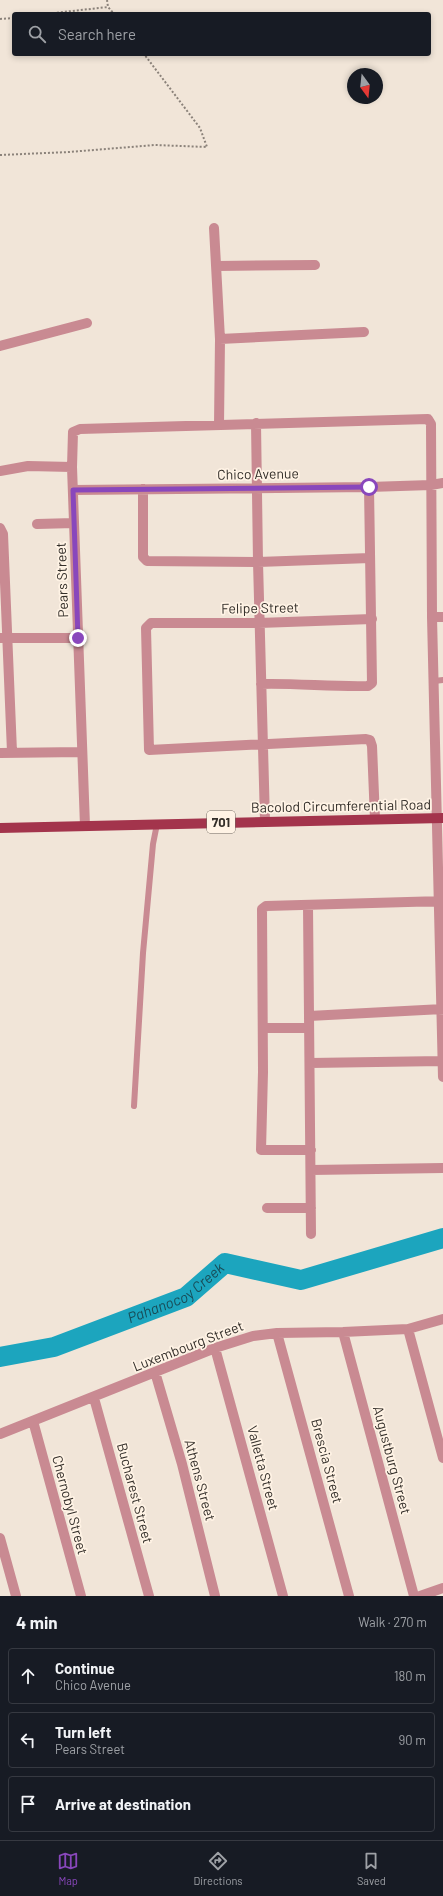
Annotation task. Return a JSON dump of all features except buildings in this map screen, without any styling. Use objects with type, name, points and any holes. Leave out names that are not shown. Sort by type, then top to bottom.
[{"type":"main road","name":"Bacolod Circumferential Road","points":[[0,828],[440,818]]},
{"type":"street","points":[[214,228],[220,339],[219,425],[428,419],[431,424],[432,617],[438,681],[443,1078]]},
{"type":"street","points":[[216,266],[315,265]]},
{"type":"street","points":[[0,346],[87,323]]},
{"type":"street","points":[[220,339],[364,332]]},
{"type":"street","points":[[256,424],[259,623],[265,821]]},
{"type":"street","name":"Pears Street","points":[[85,826],[72,436],[75,430],[219,425]]},
{"type":"street","points":[[0,471],[28,466],[72,468]]},
{"type":"street","name":"Chico Avenue","points":[[73,490],[369,487],[431,485],[443,483]]},
{"type":"street","points":[[261,684],[293,683],[315,686],[368,686],[372,683],[369,487]]},
{"type":"street","points":[[143,489],[143,557],[147,561],[258,562],[370,558]]},
{"type":"street","points":[[37,524],[74,523]]},
{"type":"street","points":[[0,528],[3,534],[3,638],[12,752]]},
{"type":"street","points":[[432,617],[443,617]]},
{"type":"street","name":"Felipe Street","points":[[263,743],[149,750],[146,628],[148,624],[259,623],[372,619]]},
{"type":"street","points":[[3,638],[78,638]]},
{"type":"street","points":[[263,743],[370,740],[372,746],[374,819]]},
{"type":"street","points":[[0,753],[82,752]]},
{"type":"street","points":[[311,1150],[260,1150],[263,1028],[262,909],[266,906],[441,901]]},
{"type":"street","points":[[308,906],[311,1234]]},
{"type":"street","points":[[309,1016],[442,1009]]},
{"type":"street","points":[[263,1028],[309,1028]]},
{"type":"street","points":[[310,1063],[443,1061]]},
{"type":"street","points":[[311,1170],[443,1168]]},
{"type":"street","points":[[268,1208],[311,1208]]},
{"type":"street","name":"Luxembourg Street","points":[[0,1434],[94,1398],[216,1348],[253,1336],[277,1333],[408,1329],[443,1319]]},
{"type":"street","points":[[408,1329],[443,1458]]},
{"type":"street","name":"Augustburg Street","points":[[343,1332],[414,1596]]},
{"type":"street","name":"Brescia Street","points":[[277,1333],[349,1596]]},
{"type":"street","name":"Valletta Street","points":[[216,1348],[283,1596]]},
{"type":"street","name":"Athens Street","points":[[155,1372],[182,1464],[215,1596]]},
{"type":"street","name":"Bucharest Street","points":[[94,1398],[149,1596]]},
{"type":"street","name":"Chernobyl Street","points":[[33,1421],[81,1596]]},
{"type":"street","points":[[0,1538],[16,1596]]},
{"type":"street","points":[[420,1596],[443,1588]]},
{"type":"lane","points":[[134,1106],[144,953],[153,844],[157,824]]},
{"type":"path","points":[[107,0],[108,7],[112,12]]},
{"type":"path","points":[[63,12],[108,7]]},
{"type":"path","points":[[0,19],[12,18]]},
{"type":"path","points":[[0,155],[69,152],[155,145],[207,147],[200,128],[146,56]]},
{"type":"waterway","name":"Pahanocoy Creek","points":[[0,1357],[54,1347],[186,1297],[225,1263],[301,1280],[443,1238]]},
{"type":"route","points":[[78,638],[73,490],[369,487]]}]
